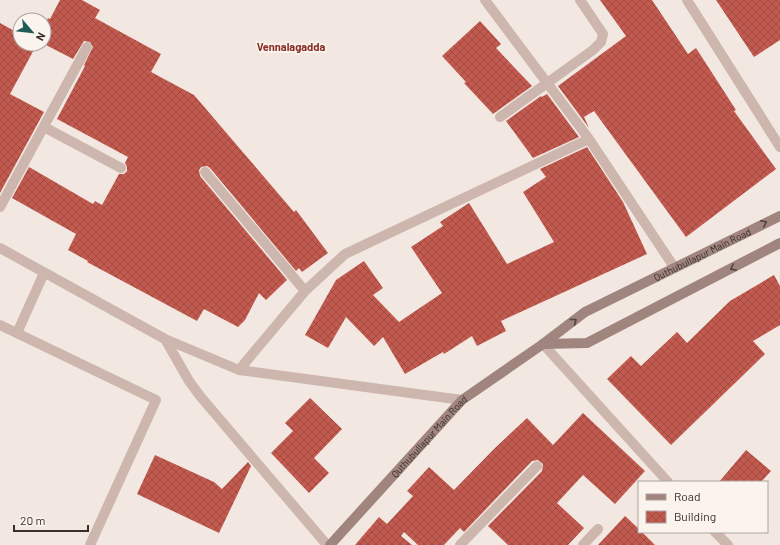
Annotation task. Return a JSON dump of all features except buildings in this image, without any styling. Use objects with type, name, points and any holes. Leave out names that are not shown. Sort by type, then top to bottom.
[{"type":"main road","name":"Quthubullapur Main Road","points":[[330,545],[462,400],[543,344],[585,312],[780,216]]},
{"type":"main road","points":[[543,344],[587,343],[780,243]]},
{"type":"street","points":[[486,0],[589,140],[674,267]]},
{"type":"street","points":[[500,117],[593,50],[601,42],[603,34],[580,0]]},
{"type":"street","points":[[687,0],[780,147]]},
{"type":"street","points":[[0,207],[87,48]]},
{"type":"street","points":[[44,127],[121,168]]},
{"type":"street","points":[[239,370],[305,290],[345,254],[589,140]]},
{"type":"street","points":[[204,172],[305,290]]},
{"type":"street","points":[[0,248],[165,340],[239,370],[462,400]]},
{"type":"street","points":[[17,333],[44,273]]},
{"type":"street","points":[[0,325],[156,400],[90,545]]},
{"type":"street","points":[[165,340],[189,381],[200,396],[327,545]]},
{"type":"street","points":[[543,344],[667,481]]},
{"type":"street","points":[[460,545],[537,466]]},
{"type":"street","points":[[583,545],[598,529]]},
{"type":"street","points":[[716,533],[723,543]]},
{"type":"district","name":"Vennalagadda","points":[[291,47]]}]
